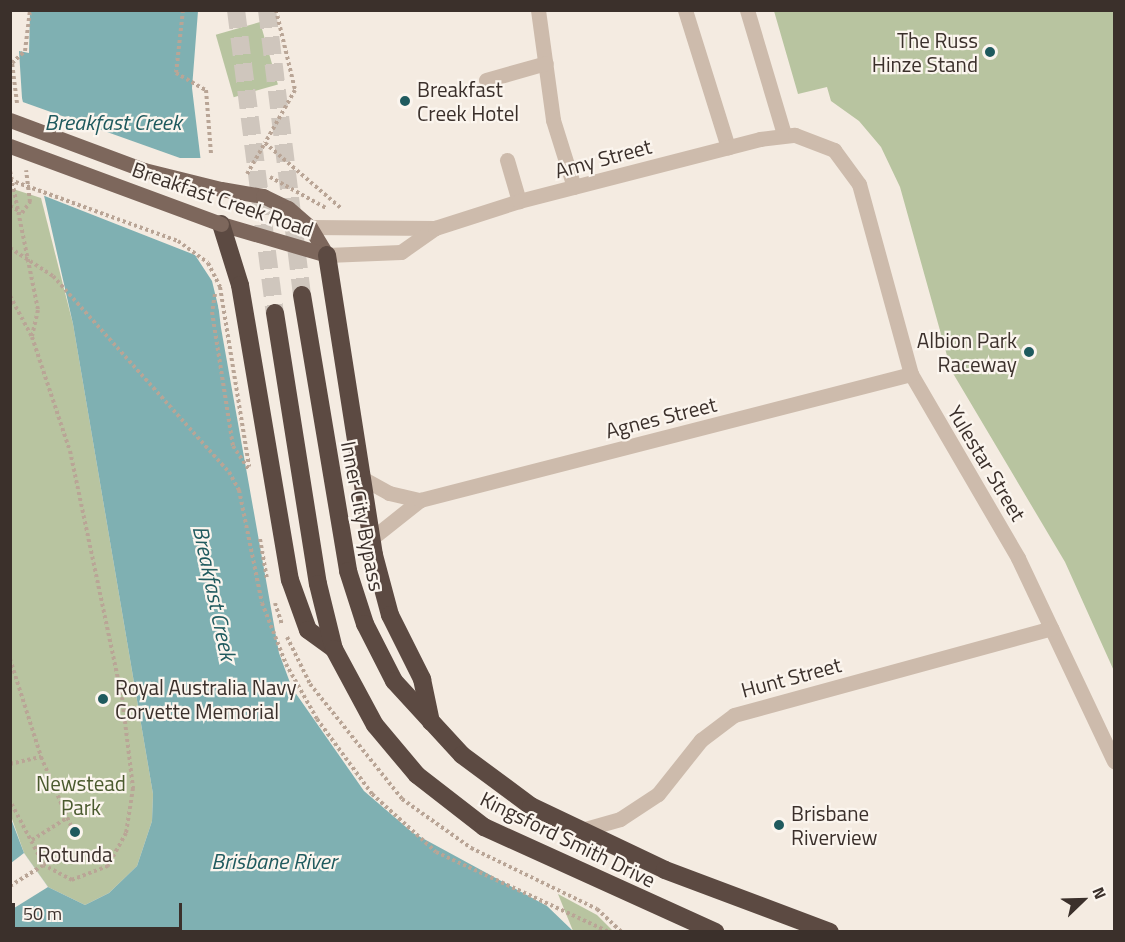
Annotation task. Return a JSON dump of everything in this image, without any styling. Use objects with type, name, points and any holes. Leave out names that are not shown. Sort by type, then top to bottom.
[{"type":"highway","points":[[221,224],[240,285],[290,580],[308,630],[334,649]]},
{"type":"highway","points":[[327,255],[371,539],[384,598],[422,679],[432,724]]},
{"type":"highway","name":"Inner City Bypass","points":[[302,295],[357,605],[394,681],[432,724]]},
{"type":"highway","points":[[275,314],[313,558],[334,649]]},
{"type":"highway","name":"Kingsford Smith Drive","points":[[334,649],[375,725],[417,775],[458,810],[546,858],[715,932]]},
{"type":"highway","name":"Kingsford Smith Drive","points":[[432,724],[503,789],[578,831],[830,932]]},
{"type":"main road","name":"Breakfast Creek Road","points":[[10,120],[144,170],[277,201],[310,227],[327,255]]},
{"type":"main road","name":"Breakfast Creek Road","points":[[10,146],[221,224],[327,255]]},
{"type":"street","points":[[538,10],[553,120],[574,187]]},
{"type":"street","points":[[685,10],[728,147]]},
{"type":"street","points":[[747,10],[784,134]]},
{"type":"street","points":[[486,80],[546,63]]},
{"type":"street","name":"Amy Street","points":[[310,227],[435,228],[519,201],[784,134]]},
{"type":"street","name":"Yulestar Street","points":[[784,134],[820,142],[853,170],[911,374],[1018,558],[1114,761]]},
{"type":"street","points":[[507,160],[519,201]]},
{"type":"street","name":"Amy Street","points":[[327,255],[392,254],[414,248],[435,228]]},
{"type":"street","name":"Agnes Street","points":[[371,539],[420,500],[911,374]]},
{"type":"street","name":"Agnes Street","points":[[362,478],[389,493],[420,500]]},
{"type":"street","name":"Hunt Street","points":[[578,831],[620,819],[658,794],[701,740],[734,715],[1051,628]]},
{"type":"path","points":[[12,63],[24,51],[30,10]]},
{"type":"path","points":[[183,10],[176,73],[206,90],[211,154]]},
{"type":"path","points":[[247,174],[295,90],[276,10]]},
{"type":"path","points":[[265,143],[348,216]]},
{"type":"path","points":[[10,171],[22,213],[38,310],[32,337]]},
{"type":"path","points":[[10,180],[178,241],[208,262],[220,287],[249,467],[233,446],[212,312],[215,294]]},
{"type":"path","points":[[22,213],[30,202]]},
{"type":"path","points":[[10,206],[22,213]]},
{"type":"path","points":[[10,248],[53,276],[230,472]]},
{"type":"path","points":[[10,296],[32,337],[70,451],[97,568],[134,788],[126,833],[108,866],[72,879],[44,865],[10,801]]},
{"type":"path","points":[[10,659],[41,758],[71,826]]},
{"type":"path","points":[[10,764],[41,758]]},
{"type":"path","points":[[32,840],[67,818]]},
{"type":"path","points":[[10,886],[44,865]]},
{"type":"green space","name":"Albion Park Raceway","points":[[774,11],[1114,11],[1114,671],[1065,562],[951,370],[900,187],[881,147],[859,121],[831,101],[827,87],[798,94]]},
{"type":"green space","points":[[260,22],[278,84],[234,97],[216,35]]},
{"type":"green space","name":"Newstead Park","points":[[10,188],[41,198],[73,324],[153,794],[152,821],[137,866],[109,893],[85,905],[48,887],[24,853],[11,816]]},
{"type":"green space","points":[[558,894],[597,915],[613,931],[573,931]]},
{"type":"water","name":"Breakfast Creek","points":[[30,11],[198,11],[192,88],[221,328],[279,653],[292,688],[364,791],[413,833],[547,906],[573,931],[11,931],[10,816],[24,853],[48,887],[85,905],[109,893],[137,866],[152,821],[153,794],[73,324],[22,98],[19,51],[29,53]]},
{"type":"pier","points":[[20,101],[180,158],[204,158],[220,314],[212,281],[195,255],[37,193]]},
{"type":"pier","points":[[24,853],[48,887],[11,910],[11,863]]},
{"type":"tunnel","points":[[236,10],[275,313]]},
{"type":"tunnel","points":[[267,10],[302,295]]},
{"type":"place","name":"The Russ Hinze Stand","points":[[990,52]]},
{"type":"place","name":"Breakfast Creek Hotel","points":[[405,101]]},
{"type":"place","name":"Albion Park Raceway","points":[[1029,352]]},
{"type":"place","name":"Royal Australia Navy Corvette Memorial","points":[[103,699]]},
{"type":"place","name":"Brisbane Riverview","points":[[779,825]]},
{"type":"place","name":"Rotunda","points":[[75,832]]},
{"type":"water label","name":"Brisbane River","points":[[274,862]]}]
